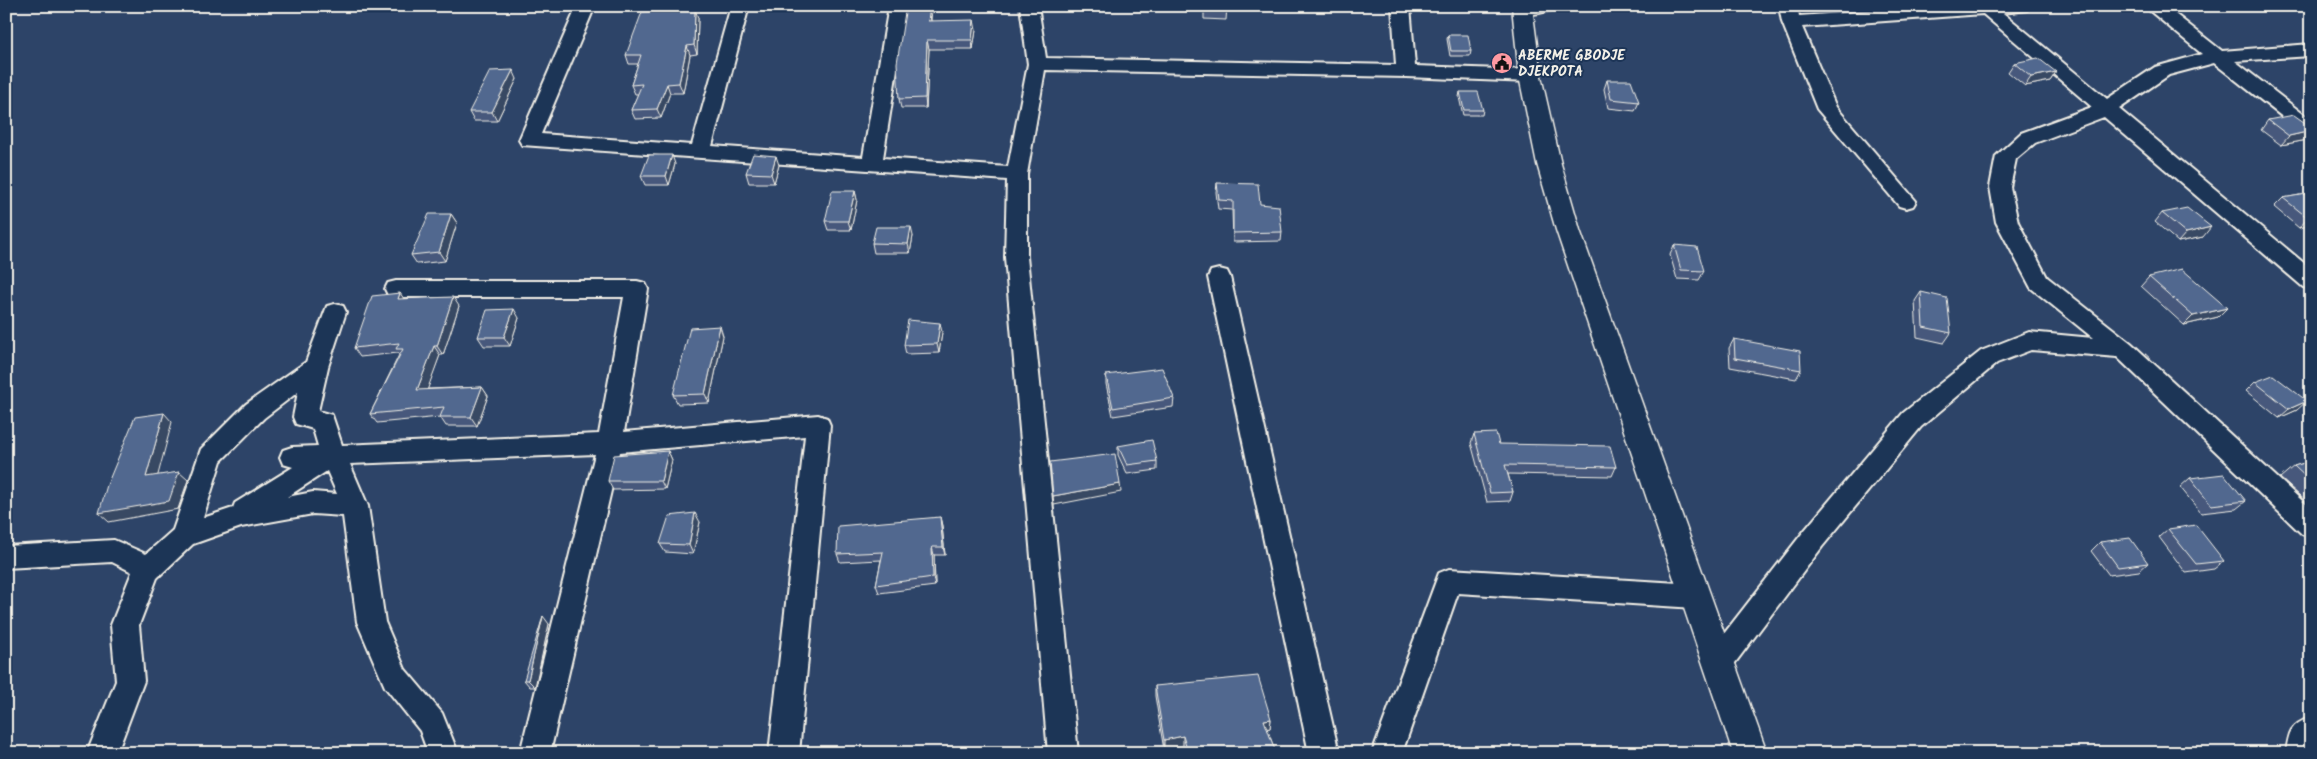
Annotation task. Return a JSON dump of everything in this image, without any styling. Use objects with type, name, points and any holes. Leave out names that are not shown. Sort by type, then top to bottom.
[{"type":"street","points":[[586,6],[529,140],[1017,174]]},
{"type":"street","points":[[700,152],[740,6]]},
{"type":"street","points":[[872,164],[898,6]]},
{"type":"street","points":[[1030,6],[1037,64],[1017,174],[1016,257],[1063,753]]},
{"type":"street","points":[[1401,6],[1406,71]]},
{"type":"street","points":[[1906,200],[1827,109],[1790,14],[2021,6]]},
{"type":"street","points":[[2153,6],[2311,130]]},
{"type":"street","points":[[1530,7],[1530,76],[1549,164],[1568,230],[1750,753]]},
{"type":"street","points":[[1988,8],[2311,281]]},
{"type":"street","points":[[2311,50],[2216,57],[2189,62],[2162,71],[2106,109],[2028,138],[2006,156],[2000,187],[2007,222],[2039,282],[2123,349],[2311,526]]},
{"type":"street","points":[[1037,64],[1406,71],[1530,76]]},
{"type":"street","points":[[1219,277],[1324,753]]},
{"type":"street","points":[[396,289],[637,289],[610,443],[535,753]]},
{"type":"street","points":[[335,312],[316,367],[305,417],[323,422],[333,455],[356,506],[370,622],[395,678],[432,723],[443,753]]},
{"type":"street","points":[[1718,662],[1813,539],[1912,420],[1989,357],[2029,341],[2123,349]]},
{"type":"street","points":[[184,536],[210,456],[255,411],[316,367]]},
{"type":"street","points":[[292,457],[610,443],[818,425],[784,753]]},
{"type":"street","points":[[230,520],[333,455]]},
{"type":"street","points":[[102,753],[130,681],[125,625],[148,568],[184,536],[230,520],[313,503],[356,506]]},
{"type":"street","points":[[6,557],[114,551],[148,568]]},
{"type":"street","points":[[1387,753],[1449,581],[1695,596]]},
{"type":"street","points":[[2301,753],[2303,737],[2311,731]]},
{"type":"building","points":[[906,6],[930,6],[928,21],[974,20],[972,40],[927,40],[925,98],[899,99],[897,63]]},
{"type":"building","points":[[1204,6],[1227,6],[1227,11],[1204,10]]},
{"type":"building","points":[[695,9],[694,45],[687,46],[679,83],[667,84],[657,109],[631,110],[642,84],[631,85],[641,55],[626,55],[642,12]]},
{"type":"building","points":[[1448,35],[1468,35],[1471,51],[1451,51]]},
{"type":"building","points":[[2038,58],[2056,72],[2031,77],[2014,63]]},
{"type":"building","points":[[513,70],[492,112],[469,112],[490,71]]},
{"type":"building","points":[[1607,80],[1631,80],[1639,102],[1611,99]]},
{"type":"building","points":[[1460,92],[1478,92],[1483,110],[1464,110]]},
{"type":"building","points":[[2294,115],[2311,127],[2311,131],[2289,136],[2268,120]]},
{"type":"building","points":[[753,154],[776,156],[771,174],[746,173]]},
{"type":"building","points":[[649,155],[672,155],[666,176],[641,176]]},
{"type":"building","points":[[1217,183],[1258,184],[1260,204],[1279,206],[1282,232],[1233,233],[1233,201],[1219,200]]},
{"type":"building","points":[[832,191],[855,191],[848,221],[825,221]]},
{"type":"building","points":[[2311,193],[2311,218],[2308,218],[2283,198]]},
{"type":"building","points":[[2187,208],[2211,227],[2186,233],[2162,213]]},
{"type":"building","points":[[429,214],[451,214],[439,252],[411,255]]},
{"type":"building","points":[[876,227],[911,227],[908,244],[872,243]]},
{"type":"building","points":[[1674,245],[1697,247],[1704,271],[1681,270]]},
{"type":"building","points":[[2182,269],[2227,308],[2193,316],[2149,277]]},
{"type":"building","points":[[1921,292],[1947,298],[1951,333],[1923,327]]},
{"type":"building","points":[[400,293],[398,299],[453,297],[437,346],[434,346],[417,390],[482,387],[471,417],[440,417],[444,407],[370,414],[403,349],[396,349],[399,343],[354,348],[372,296]]},
{"type":"building","points":[[514,309],[504,337],[478,337],[487,310]]},
{"type":"building","points":[[908,320],[940,323],[937,344],[904,345]]},
{"type":"building","points":[[720,326],[705,394],[673,395],[690,328]]},
{"type":"building","points":[[1734,339],[1800,351],[1801,370],[1735,358]]},
{"type":"building","points":[[1162,368],[1174,398],[1113,408],[1106,375]]},
{"type":"building","points":[[2273,375],[2307,401],[2289,409],[2255,382]]},
{"type":"building","points":[[164,413],[146,477],[179,472],[169,501],[99,513],[107,485],[135,417]]},
{"type":"building","points":[[1496,433],[1499,444],[1610,446],[1616,467],[1505,465],[1513,492],[1490,493],[1474,434]]},
{"type":"building","points":[[1152,440],[1157,461],[1127,465],[1118,446]]},
{"type":"building","points":[[668,451],[661,481],[608,481],[614,455]]},
{"type":"building","points":[[1115,454],[1120,484],[1053,496],[1050,462]]},
{"type":"building","points":[[2311,461],[2311,482],[2294,466]]},
{"type":"building","points":[[2224,474],[2246,501],[2211,505],[2190,478]]},
{"type":"building","points":[[695,513],[689,545],[660,544],[669,516]]},
{"type":"building","points":[[940,517],[943,547],[932,547],[933,577],[876,585],[883,552],[837,554],[838,526]]},
{"type":"building","points":[[2196,525],[2224,561],[2196,564],[2168,529]]},
{"type":"building","points":[[2130,538],[2148,563],[2118,567],[2100,542]]},
{"type":"building","points":[[543,616],[528,680],[524,680]]},
{"type":"building","points":[[1258,676],[1271,719],[1264,720],[1276,753],[1188,753],[1183,736],[1164,740],[1155,686]]},
{"type":"place","name":"ABERME GBODJE DJEKPOTA","points":[[1502,63]]}]
